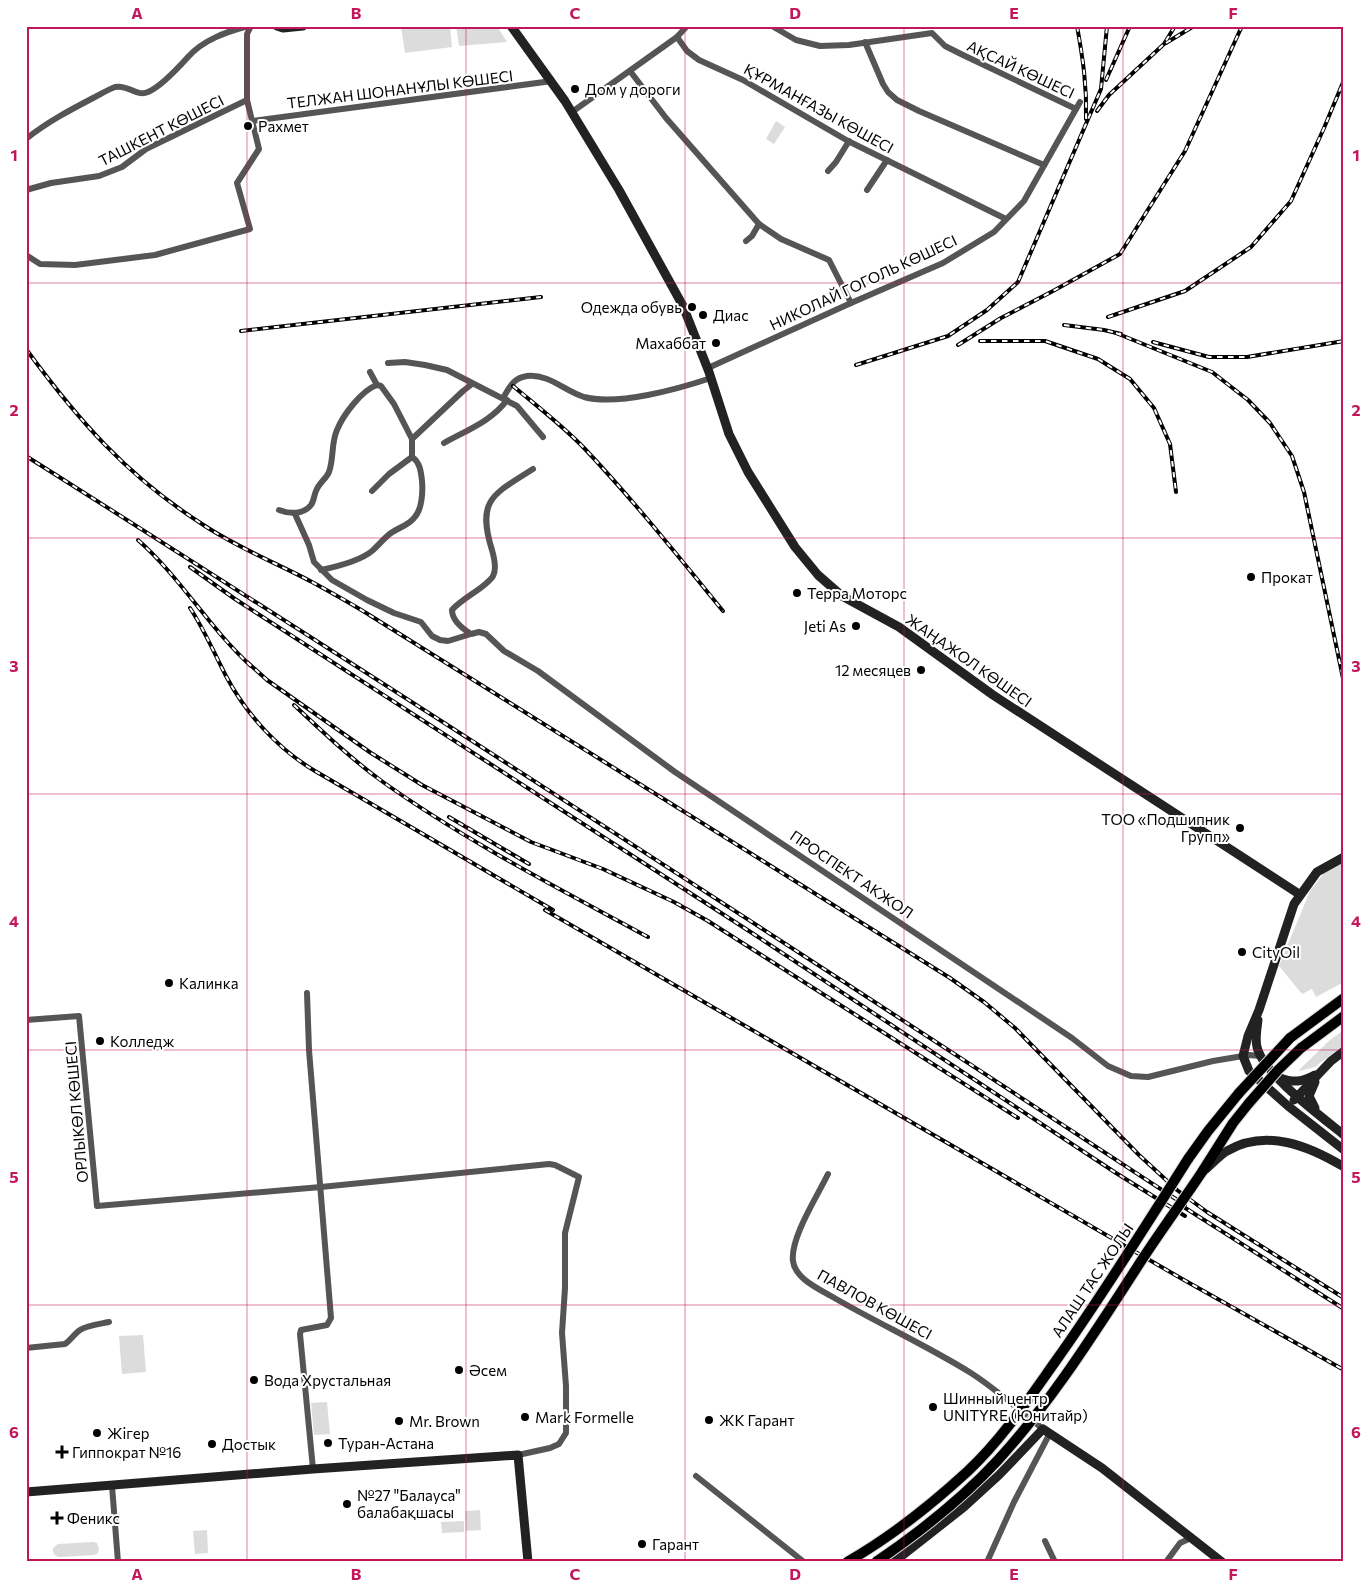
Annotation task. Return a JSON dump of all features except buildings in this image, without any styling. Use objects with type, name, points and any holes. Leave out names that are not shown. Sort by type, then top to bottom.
[{"type":"main road","points":[[278,26],[283,28],[303,26]]},
{"type":"main road","points":[[511,26],[552,81],[619,190],[684,306],[709,373]]},
{"type":"main road","name":"ЖАҢАЖОЛ КӨШЕСІ","points":[[709,373],[729,434],[748,472],[795,547],[829,586],[842,596],[899,627],[993,695],[1299,894]]},
{"type":"main road","points":[[1344,857],[1317,872],[1299,894],[1290,913],[1243,1056],[1249,1072],[1288,1106],[1344,1150]]},
{"type":"main road","name":"АЛАШ ТАС ЖОЛЫ","points":[[847,1562],[874,1546],[922,1510],[969,1470],[1016,1417],[1082,1323],[1208,1131],[1240,1092],[1290,1038],[1344,998]]},
{"type":"main road","points":[[1259,1010],[1256,1046],[1260,1056],[1297,1097],[1344,1135]]},
{"type":"main road","name":"АЛАШ ТАС ЖОЛЫ","points":[[876,1562],[912,1538],[958,1500],[1017,1439],[1059,1384],[1107,1314],[1233,1123],[1278,1070],[1302,1048],[1344,1016]]},
{"type":"main road","points":[[1288,1106],[1344,1051]]},
{"type":"main road","points":[[1277,1077],[1298,1082],[1320,1073]]},
{"type":"main road","points":[[1319,1114],[1309,1096],[1320,1073]]},
{"type":"main road","points":[[1202,1172],[1227,1151],[1243,1144],[1261,1140],[1279,1141],[1311,1149],[1344,1167]]},
{"type":"main road","points":[[894,1562],[964,1507],[1047,1431],[1102,1468],[1222,1562]]},
{"type":"main road","points":[[26,1492],[518,1455],[528,1562]]},
{"type":"street","name":"ТАШКЕНТ КӨШЕСІ","points":[[26,255],[40,264],[75,266],[155,255],[250,229],[237,183],[259,149],[247,100],[249,26]]},
{"type":"street","points":[[26,139],[68,111],[115,87],[124,86],[137,93],[149,92],[182,65],[189,56],[210,41],[227,32],[249,26]]},
{"type":"street","points":[[572,112],[677,37],[687,26]]},
{"type":"street","points":[[772,26],[790,37],[807,44],[820,46],[849,45],[865,42],[883,84],[888,92],[897,100],[1044,165]]},
{"type":"street","name":"АҚСАЙ КӨШЕСІ","points":[[865,42],[932,32],[945,46],[963,56],[1076,109]]},
{"type":"street","name":"ҚҰРМАНҒАЗЫ КӨШЕСІ","points":[[677,37],[687,51],[699,60],[743,80],[849,141],[1006,219]]},
{"type":"street","points":[[630,70],[666,118],[759,224],[781,239],[829,260],[851,303]]},
{"type":"street","name":"ТЕЛЖАН ШОНАНҰЛЫ КӨШЕСІ","points":[[252,121],[552,81]]},
{"type":"street","name":"ТАШКЕНТ КӨШЕСІ","points":[[26,190],[51,183],[99,176],[122,167],[146,149],[247,100]]},
{"type":"street","name":"НИКОЛАЙ ГОГОЛЬ КӨШЕСІ","points":[[444,443],[487,419],[502,406],[516,379],[525,376],[545,378],[556,382],[573,393],[587,398],[610,399],[630,398],[690,385],[709,373],[851,303],[943,263],[994,232],[1024,201],[1080,102]]},
{"type":"street","points":[[828,171],[849,141]]},
{"type":"street","points":[[867,190],[887,160]]},
{"type":"street","points":[[746,241],[752,236],[759,224]]},
{"type":"street","points":[[388,363],[405,362],[447,370],[517,406],[543,437]]},
{"type":"street","points":[[321,570],[345,564],[371,552],[385,537],[411,522],[416,517],[420,504],[423,487],[419,466],[412,457],[412,439],[394,404],[381,386],[377,384],[370,372]]},
{"type":"street","points":[[279,510],[295,514],[310,506],[316,490],[329,472],[336,432],[344,416],[369,388],[377,384]]},
{"type":"street","points":[[412,439],[472,384]]},
{"type":"street","points":[[372,491],[389,474],[412,457]]},
{"type":"street","points":[[295,514],[309,545],[314,562],[321,570],[344,588],[394,613],[421,622],[432,636],[448,641],[468,632],[458,623],[452,614],[452,610],[464,598],[490,580],[494,572],[494,556],[486,525],[488,506],[491,499],[533,470]]},
{"type":"street","name":"ПРОСПЕКТ АКЖОЛ","points":[[468,632],[486,634],[504,651],[538,671],[675,772],[1072,1038],[1108,1066],[1131,1076],[1148,1077],[1213,1061],[1243,1056],[1260,1056]]},
{"type":"street","points":[[308,994],[309,1050],[331,1318],[327,1324],[305,1328],[301,1330],[300,1334],[313,1469]]},
{"type":"street","name":"ОРЛЫКӨЛ КӨШЕСІ","points":[[26,1020],[79,1016],[97,1206],[321,1187]]},
{"type":"street","points":[[321,1187],[549,1164],[579,1177],[565,1233],[562,1333],[566,1386],[566,1433],[559,1444],[550,1448],[518,1455]]},
{"type":"street","name":"ПАВЛОВ КӨШЕСІ","points":[[828,1174],[794,1245],[793,1262],[798,1272],[805,1280],[831,1296],[973,1374],[1047,1431]]},
{"type":"street","points":[[26,1348],[65,1344],[82,1329],[109,1322]]},
{"type":"street","points":[[987,1562],[1047,1431]]},
{"type":"street","points":[[696,1476],[804,1562]]},
{"type":"street","points":[[112,1486],[118,1562]]},
{"type":"street","points":[[1166,1562],[1180,1543],[1191,1538]]},
{"type":"street","points":[[1044,1541],[1055,1562]]},
{"type":"shaded area","points":[[450,26],[452,47],[405,53],[401,27]]},
{"type":"shaded area","points":[[456,26],[497,26],[507,42],[459,46]]},
{"type":"shaded area","points":[[776,121],[785,127],[774,144],[766,139]]},
{"type":"shaded area","points":[[1344,862],[1344,982],[1316,997],[1312,989],[1302,994],[1279,966],[1310,891],[1325,872]]},
{"type":"shaded area","points":[[1344,1030],[1344,1045],[1315,1067],[1299,1070],[1330,1040]]},
{"type":"shaded area","points":[[143,1335],[146,1372],[122,1374],[119,1336]]},
{"type":"shaded area","points":[[327,1402],[330,1434],[314,1435],[311,1403]]},
{"type":"shaded area","points":[[480,1510],[481,1530],[466,1531],[465,1511]]},
{"type":"shaded area","points":[[464,1521],[464,1532],[442,1533],[441,1522]]},
{"type":"shaded area","points":[[207,1530],[208,1553],[195,1554],[193,1531]]},
{"type":"shaded area","points":[[97,1543],[99,1549],[98,1553],[94,1555],[58,1557],[53,1552],[53,1548],[58,1544]]},
{"type":"railway","points":[[1077,26],[1084,72],[1086,119]]},
{"type":"railway","points":[[856,365],[948,336],[987,310],[1018,282],[1101,89],[1107,26]]},
{"type":"railway","points":[[1106,80],[1130,26]]},
{"type":"railway","points":[[1097,111],[1109,95],[1164,44],[1175,26]]},
{"type":"railway","points":[[1166,43],[1194,26]]},
{"type":"railway","points":[[958,345],[1001,318],[1120,254],[1185,151],[1242,26]]},
{"type":"railway","points":[[1108,317],[1185,291],[1251,247],[1291,201],[1344,80]]},
{"type":"railway","points":[[241,331],[541,297]]},
{"type":"railway","points":[[1064,325],[1121,334]]},
{"type":"railway","points":[[1116,333],[1212,372],[1248,400],[1270,423],[1292,456],[1304,492],[1344,683]]},
{"type":"railway","points":[[980,341],[1045,341],[1098,359],[1130,379],[1154,408],[1170,444],[1176,492]]},
{"type":"railway","points":[[1153,342],[1209,357],[1247,357],[1344,341]]},
{"type":"railway","points":[[26,349],[65,400],[105,445],[175,506],[228,540],[312,582],[364,612],[950,978],[984,1002],[1015,1028],[1139,1155],[1177,1190],[1207,1212],[1344,1298]]},
{"type":"railway","points":[[513,386],[559,424],[585,449],[723,611]]},
{"type":"railway","points":[[26,456],[607,828],[1185,1205]]},
{"type":"railway","points":[[138,540],[168,570],[222,636],[251,666]]},
{"type":"railway","points":[[190,567],[235,599],[749,931],[1116,1173],[1185,1216]]},
{"type":"railway","points":[[190,608],[243,704],[264,730],[288,752],[315,771],[553,910]]},
{"type":"railway","points":[[247,662],[267,680],[371,753],[422,785],[531,842],[603,869],[674,902],[708,921],[1018,1118]]},
{"type":"railway","points":[[294,705],[360,764],[415,804],[513,863],[648,937]]},
{"type":"railway","points":[[449,817],[529,864]]},
{"type":"railway","points":[[545,910],[1184,1280],[1344,1370]]},
{"type":"railway","points":[[1179,1204],[1344,1309]]},
{"type":"place","name":"Дом у дороги","points":[[575,89]]},
{"type":"place","name":"Рахмет","points":[[248,126]]},
{"type":"place","name":"Одежда обувь","points":[[692,307]]},
{"type":"place","name":"Диас","points":[[703,315]]},
{"type":"place","name":"Махаббат","points":[[716,343]]},
{"type":"place","name":"Прокат","points":[[1251,577]]},
{"type":"place","name":"Терра Моторс","points":[[797,593]]},
{"type":"place","name":"Jeti As","points":[[856,626]]},
{"type":"place","name":"12 месяцев","points":[[921,670]]},
{"type":"place","name":"ТОО «Подшипник Групп»","points":[[1240,828]]},
{"type":"place","name":"CityOil","points":[[1242,952]]},
{"type":"place","name":"Калинка","points":[[169,983]]},
{"type":"place","name":"Колледж","points":[[100,1041]]},
{"type":"place","name":"Әсем","points":[[459,1370]]},
{"type":"place","name":"Вода Хрустальная","points":[[254,1380]]},
{"type":"place","name":"Шинный центр UNITYRE (Юнитайр)","points":[[933,1407]]},
{"type":"place","name":"Mark Formelle","points":[[525,1417]]},
{"type":"place","name":"ЖК Гарант","points":[[709,1420]]},
{"type":"place","name":"Mr. Brown","points":[[399,1421]]},
{"type":"place","name":"Жiгер","points":[[97,1433]]},
{"type":"place","name":"Туран-Астана","points":[[328,1443]]},
{"type":"place","name":"Достык","points":[[212,1444]]},
{"type":"place","name":"Гиппократ №16","points":[[62,1452]]},
{"type":"place","name":"№27 \"Балауса\" балабақшасы","points":[[347,1504]]},
{"type":"place","name":"Феникс","points":[[57,1518]]},
{"type":"place","name":"Гарант","points":[[642,1544]]}]
